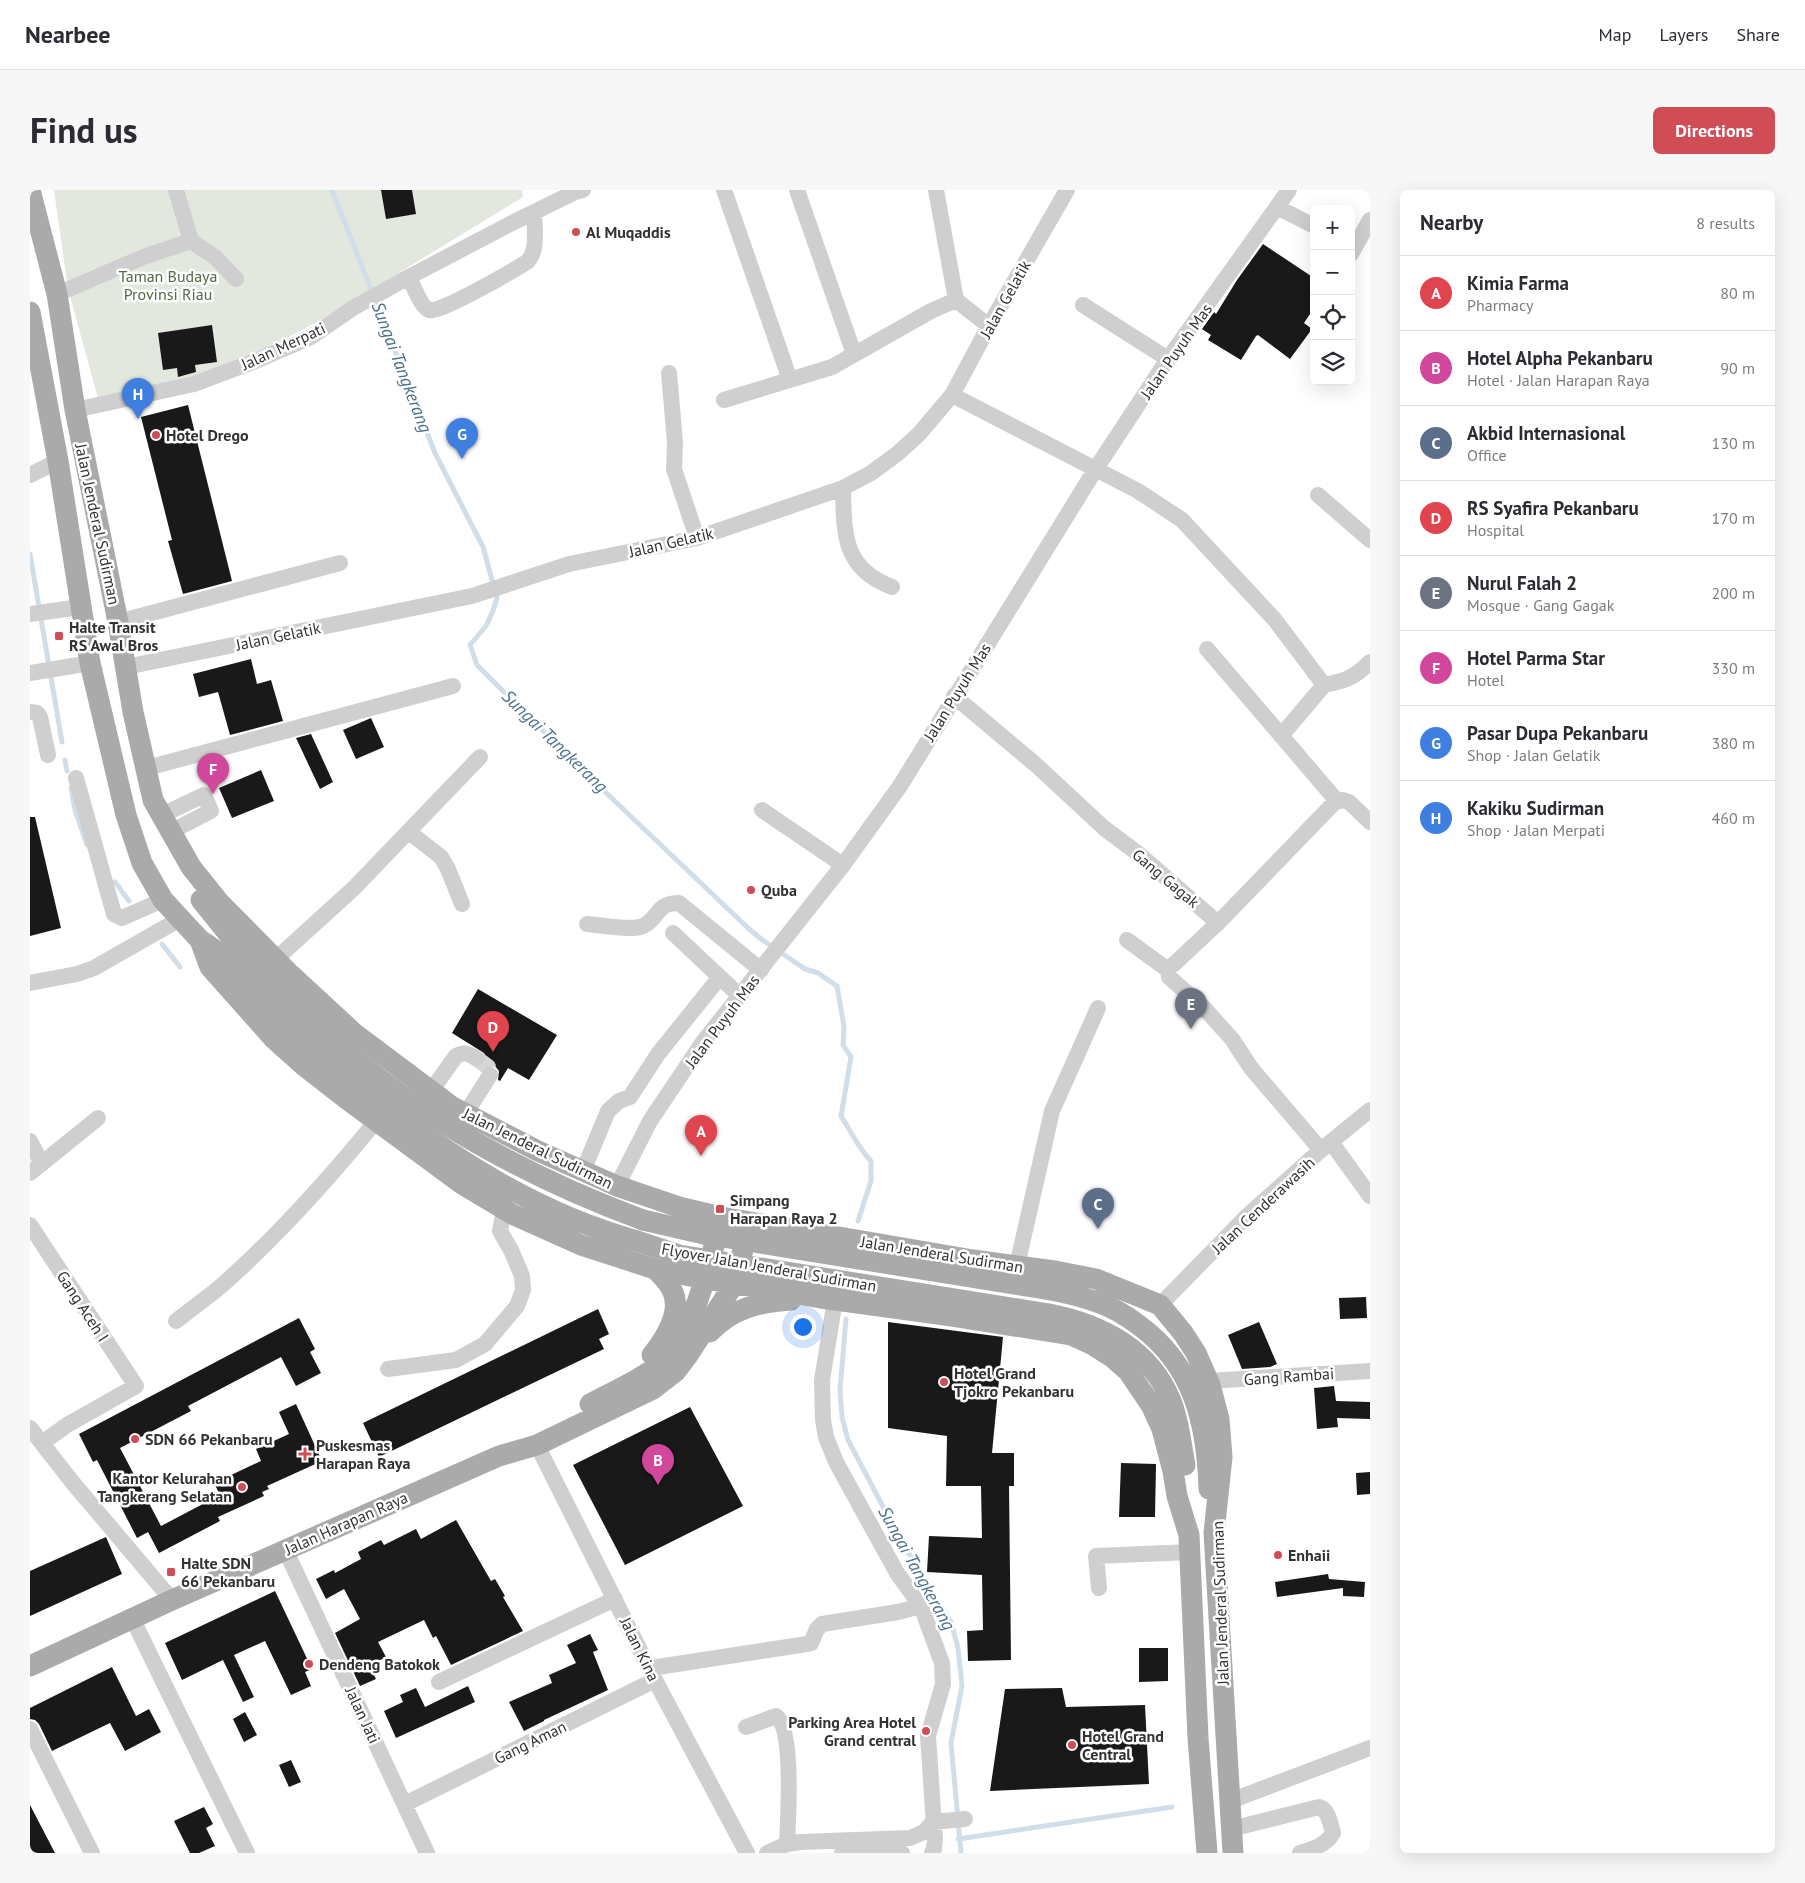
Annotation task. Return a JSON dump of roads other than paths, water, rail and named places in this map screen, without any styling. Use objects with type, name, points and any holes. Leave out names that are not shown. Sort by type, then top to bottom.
[{"type":"main road","name":"Jalan Jenderal Sudirman","points":[[30,190],[57,294],[75,410],[118,622],[133,712],[153,800],[184,858],[196,875],[219,902],[276,959],[355,1034],[451,1106],[538,1151],[617,1186],[679,1207],[721,1218],[1096,1279],[1160,1305],[1183,1333],[1196,1353],[1209,1381],[1219,1419],[1222,1457],[1199,1529],[1198,1738],[1207,1853]]},
{"type":"main road","name":"Jalan Jenderal Sudirman","points":[[30,312],[58,461],[90,663],[126,815],[142,863],[163,900],[200,940],[210,967],[274,1039],[303,1065],[376,1122],[462,1184],[504,1209],[589,1248],[655,1269],[706,1279],[828,1299],[1052,1331],[1071,1335],[1112,1357],[1128,1371],[1151,1405],[1162,1429],[1172,1465],[1177,1496],[1199,1529],[1230,1801],[1233,1853]]},
{"type":"main road","points":[[196,875],[201,900],[233,953]]},
{"type":"main road","points":[[200,940],[216,950],[233,953]]},
{"type":"main road","name":"Flyover Jalan Jenderal Sudirman","points":[[233,953],[362,1065],[435,1117],[476,1142],[557,1185],[602,1204],[643,1220],[704,1234],[1072,1294],[1098,1302],[1128,1317],[1155,1337],[1170,1353],[1190,1388],[1200,1418],[1206,1450],[1199,1529]]},
{"type":"main road","points":[[589,1248],[608,1243],[615,1246],[630,1244],[640,1233],[642,1218],[639,1211],[634,1205],[627,1202],[617,1186]]},
{"type":"main road","name":"Jalan Harapan Raya","points":[[499,1456],[530,1433],[605,1396],[663,1362],[681,1337],[706,1279],[721,1218]]},
{"type":"main road","name":"Jalan Harapan Raya","points":[[32,1660],[132,1618],[499,1456],[536,1444],[654,1389],[675,1372],[688,1356],[734,1284],[750,1223]]},
{"type":"main road","points":[[876,1306],[862,1290],[830,1285],[819,1280],[815,1275],[814,1263],[819,1253],[829,1248],[867,1253],[888,1246]]},
{"type":"main road","points":[[605,1396],[653,1355],[669,1328],[675,1310],[673,1290],[664,1277],[655,1269]]},
{"type":"main road","points":[[688,1356],[712,1329],[729,1315],[748,1306],[771,1301],[828,1299]]},
{"type":"street","points":[[176,190],[191,242],[215,258],[236,279]]},
{"type":"street","points":[[724,190],[790,380]]},
{"type":"street","points":[[797,190],[854,354]]},
{"type":"street","points":[[936,190],[956,300],[989,326]]},
{"type":"street","name":"Jalan Gelatik","points":[[126,667],[472,596],[569,564],[697,538],[842,488],[871,473],[897,454],[919,434],[952,395],[1067,190]]},
{"type":"street","name":"Jalan Puyuh Mas","points":[[617,1186],[650,1122],[703,1042],[843,865],[900,786],[1095,470],[1168,359],[1289,190]]},
{"type":"street","name":"Jalan Merpati","points":[[75,410],[194,384],[258,360],[311,336],[353,308],[407,278],[578,191]]},
{"type":"street","points":[[1277,207],[1310,224]]},
{"type":"street","points":[[407,278],[428,310],[434,311],[451,304],[527,262],[532,257],[534,248],[534,212]]},
{"type":"street","points":[[1355,246],[1370,220]]},
{"type":"street","points":[[57,294],[146,256],[191,242]]},
{"type":"street","points":[[724,400],[832,368],[931,311],[956,300]]},
{"type":"street","points":[[1083,305],[1168,359]]},
{"type":"street","points":[[669,372],[675,442],[674,469],[697,538]]},
{"type":"street","points":[[952,395],[1138,491],[1182,520],[1275,620],[1324,685]]},
{"type":"street","points":[[30,475],[58,461]]},
{"type":"street","points":[[842,488],[844,524],[847,544],[852,557],[866,573],[877,581],[892,587]]},
{"type":"street","points":[[1318,495],[1370,540]]},
{"type":"street","points":[[118,622],[340,563]]},
{"type":"street","points":[[37,613],[80,607]]},
{"type":"street","points":[[1207,649],[1337,801]]},
{"type":"street","points":[[1281,736],[1324,685],[1344,681],[1360,672],[1370,662]]},
{"type":"street","points":[[43,671],[90,663]]},
{"type":"street","points":[[147,768],[453,686]]},
{"type":"street","name":"Gang Gagak","points":[[954,696],[1035,764],[1104,828],[1140,855],[1218,923]]},
{"type":"street","points":[[30,712],[40,717],[48,755]]},
{"type":"street","points":[[276,959],[354,888],[480,757]]},
{"type":"street","points":[[76,778],[114,914],[122,918],[163,900]]},
{"type":"street","points":[[1168,968],[1218,923],[1337,801],[1349,802],[1370,822]]},
{"type":"street","points":[[762,810],[843,865]]},
{"type":"street","points":[[409,832],[441,858],[448,869],[462,904]]},
{"type":"street","points":[[587,924],[643,926],[663,907],[672,903],[679,903],[765,965]]},
{"type":"street","points":[[30,983],[77,974],[94,968],[180,919]]},
{"type":"street","points":[[673,933],[740,996]]},
{"type":"street","points":[[1127,940],[1168,968]]},
{"type":"street","points":[[1168,968],[1169,977],[1204,1008],[1232,1039],[1251,1068],[1326,1146],[1370,1196]]},
{"type":"street","points":[[583,1171],[608,1111],[619,1101],[630,1097],[658,1054],[720,977]]},
{"type":"street","points":[[1017,1266],[1052,1111],[1098,1008]]},
{"type":"street","points":[[431,1091],[456,1056],[467,1053],[476,1058]]},
{"type":"street","points":[[466,1113],[490,1076]]},
{"type":"street","name":"Jalan Cenderawasih","points":[[1160,1305],[1246,1217],[1370,1110]]},
{"type":"street","points":[[36,1169],[54,1152],[98,1118]]},
{"type":"street","points":[[176,1321],[220,1287],[271,1240],[330,1178],[376,1122]]},
{"type":"street","points":[[30,1141],[36,1169]]},
{"type":"street","points":[[388,1369],[456,1360],[485,1344],[517,1306],[523,1290],[522,1276],[511,1250],[500,1231],[504,1209]]},
{"type":"street","name":"Gang Aceh I","points":[[30,1225],[136,1386],[67,1425],[42,1443]]},
{"type":"street","points":[[828,1299],[822,1380],[823,1420],[826,1437],[836,1462],[897,1573],[921,1606],[942,1663],[943,1684],[928,1736],[936,1822],[932,1853]]},
{"type":"street","name":"Gang Rambai","points":[[1209,1381],[1370,1370]]},
{"type":"street","points":[[30,1428],[73,1483],[172,1600]]},
{"type":"street","name":"Jalan Kina","points":[[536,1444],[747,1853]]},
{"type":"street","points":[[1099,1588],[1096,1556],[1199,1529]]},
{"type":"street","name":"Jalan Jati","points":[[285,1550],[427,1853]]},
{"type":"street","points":[[439,1682],[615,1599]]},
{"type":"street","name":"Gang Aman","points":[[405,1804],[653,1674],[807,1644],[811,1642],[817,1629],[822,1624],[898,1612],[921,1606]]},
{"type":"street","points":[[132,1618],[247,1853]]},
{"type":"street","points":[[746,1727],[776,1716],[782,1723],[789,1765],[798,1846]]},
{"type":"street","points":[[30,1729],[92,1853]]},
{"type":"street","points":[[1230,1801],[1370,1748]]},
{"type":"street","points":[[1231,1829],[1318,1807],[1324,1808],[1333,1833],[1328,1840],[1300,1853]]},
{"type":"street","points":[[767,1853],[798,1846],[910,1838],[924,1832],[936,1822],[965,1819]]},
{"type":"street","points":[[842,1853],[902,1853]]},
{"type":"waterway","name":"Sungai Tangkerang","points":[[332,190],[435,453],[483,547],[497,598],[486,626],[470,645],[477,665],[578,766],[748,928],[805,969],[818,973],[837,986],[844,1027],[843,1045],[851,1057],[841,1116],[858,1145],[871,1161],[871,1181],[858,1221]]},
{"type":"waterway","points":[[30,554],[62,742]]},
{"type":"waterway","points":[[65,760],[67,771]]},
{"type":"waterway","points":[[71,788],[75,810],[87,845]]},
{"type":"waterway","points":[[115,882],[129,901]]},
{"type":"waterway","points":[[162,944],[180,967]]},
{"type":"waterway","name":"Sungai Tangkerang","points":[[846,1319],[840,1390],[842,1417],[848,1440],[900,1539],[951,1622],[958,1648],[962,1686],[951,1743],[961,1853]]},
{"type":"waterway","points":[[958,1839],[1172,1807]]},
{"type":"tunnel","points":[[476,1058],[488,1067],[490,1075]]},
{"type":"place","name":"Al Muqaddis","points":[[576,232]]},
{"type":"place","name":"Kakiku Sudirman","points":[[138,419]]},
{"type":"place","name":"Hotel Drego","points":[[156,435]]},
{"type":"place","name":"Pasar Dupa Pekanbaru","points":[[462,459]]},
{"type":"place","name":"Halte Transit RS Awal Bros","points":[[59,636]]},
{"type":"place","name":"Hotel Parma Star","points":[[213,794]]},
{"type":"place","name":"Quba","points":[[751,890]]},
{"type":"place","name":"Nurul Falah 2","points":[[1191,1029]]},
{"type":"place","name":"RS Syafira Pekanbaru","points":[[493,1052]]},
{"type":"place","name":"Kimia Farma","points":[[701,1156]]},
{"type":"place","name":"Simpang Harapan Raya 2","points":[[720,1209]]},
{"type":"place","name":"Akbid Internasional","points":[[1098,1229]]},
{"type":"place","name":"Hotel Grand Tjokro Pekanbaru","points":[[944,1382]]},
{"type":"place","name":"SDN 66 Pekanbaru","points":[[135,1439]]},
{"type":"place","name":"Puskesmas Harapan Raya","points":[[305,1454]]},
{"type":"place","name":"Hotel Alpha Pekanbaru","points":[[658,1485]]},
{"type":"place","name":"Kantor Kelurahan Tangkerang Selatan","points":[[242,1487]]},
{"type":"place","name":"Enhaii","points":[[1278,1555]]},
{"type":"place","name":"Halte SDN 66 Pekanbaru","points":[[171,1572]]},
{"type":"place","name":"Dendeng Batokok","points":[[309,1664]]},
{"type":"place","name":"Parking Area Hotel Grand central","points":[[926,1731]]},
{"type":"place","name":"Hotel Grand Central","points":[[1072,1745]]},
{"type":"park label","name":"Taman Budaya Provinsi Riau","points":[[168,285]]}]
